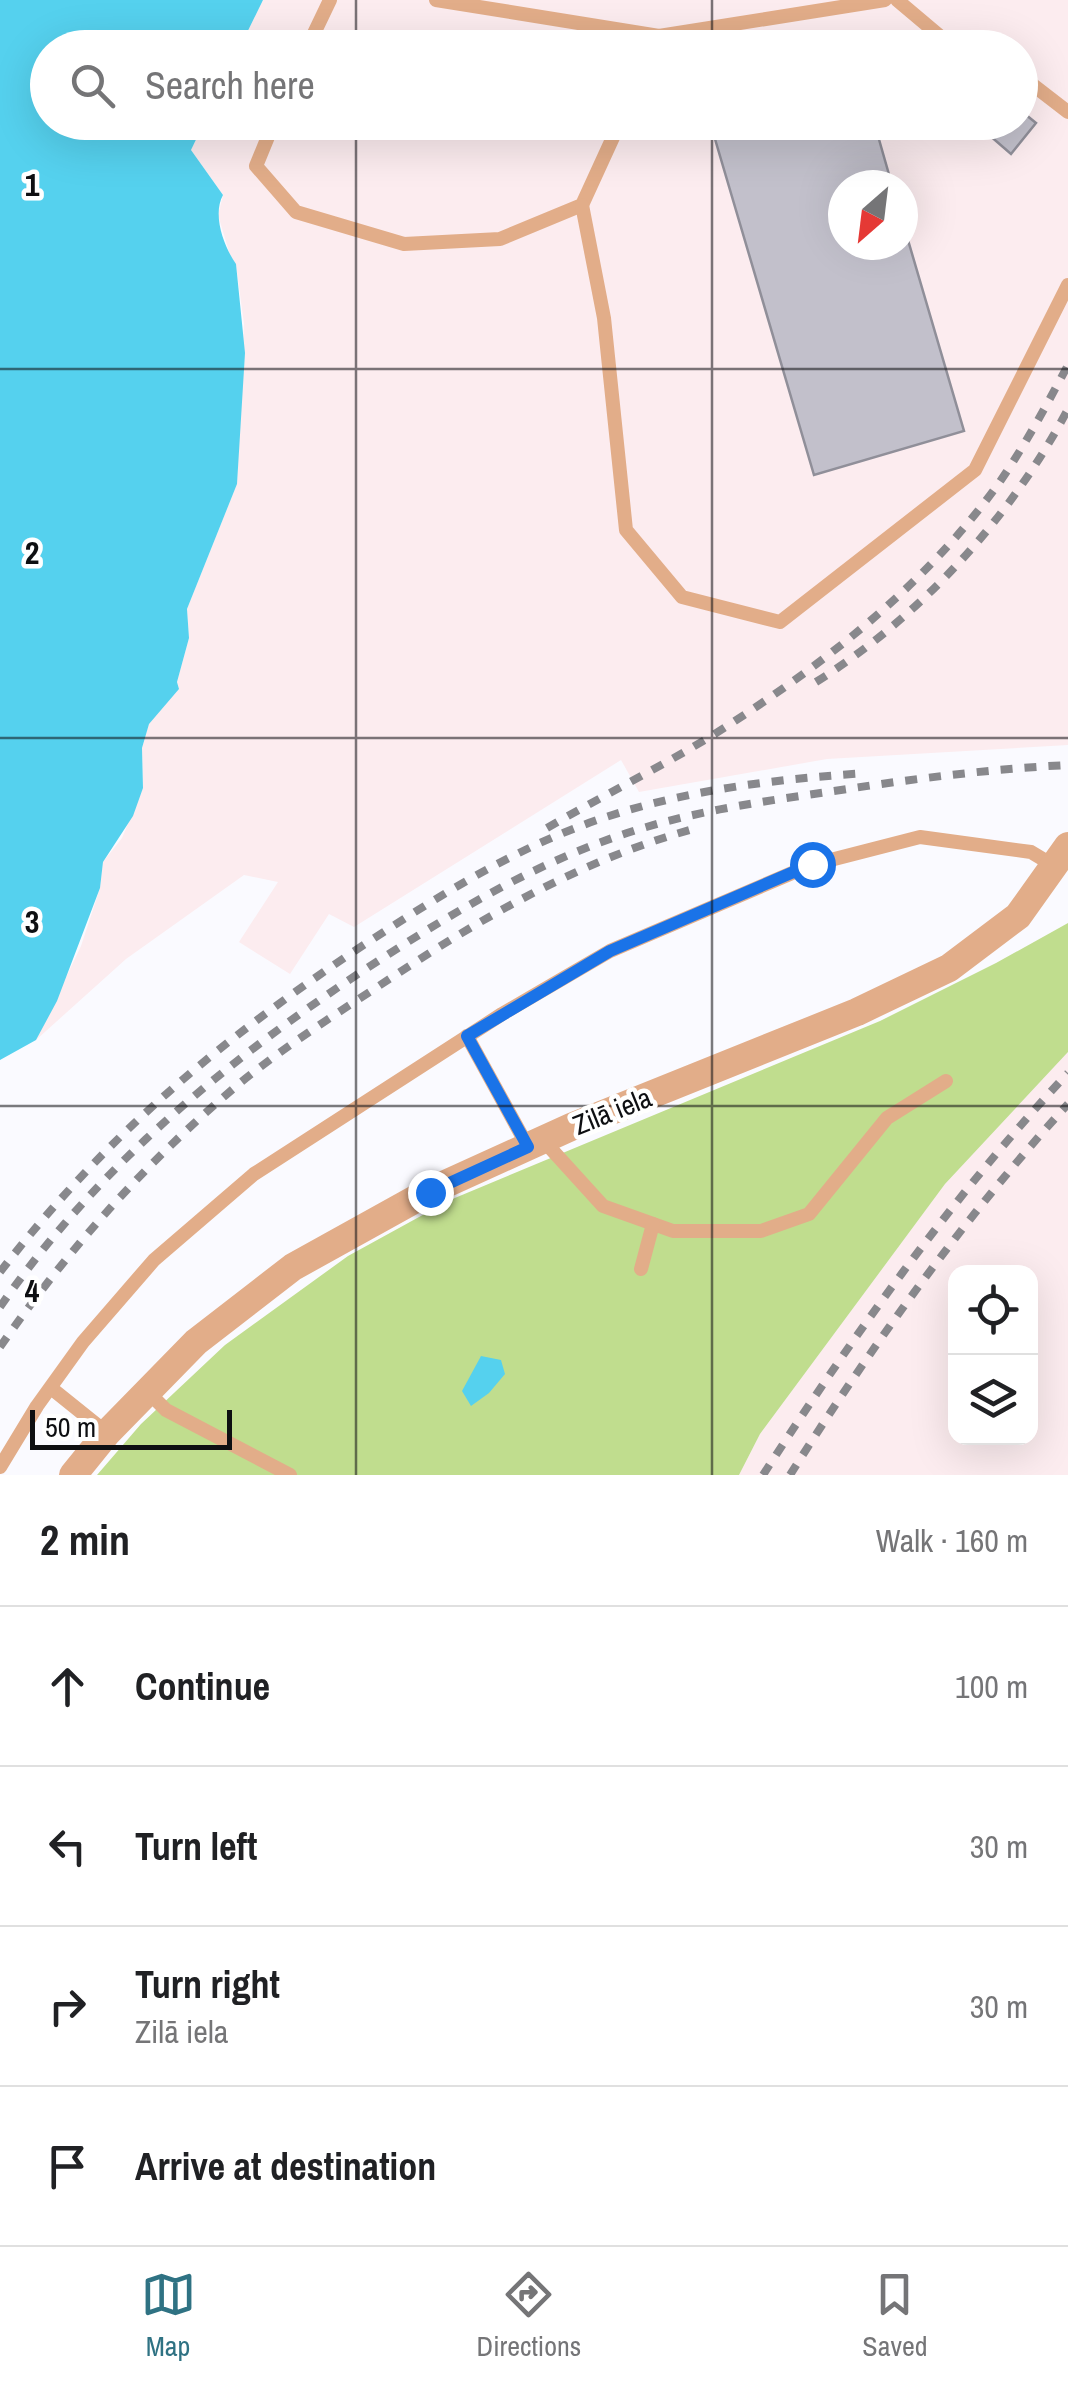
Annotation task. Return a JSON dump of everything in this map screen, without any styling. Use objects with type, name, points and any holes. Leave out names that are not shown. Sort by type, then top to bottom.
[{"type":"street","name":"Zilā iela","points":[[73,1475],[107,1433],[196,1342],[293,1267],[430,1192],[535,1143],[858,1012],[949,968],[1018,916],[1062,857]]},
{"type":"lane","points":[[316,30],[330,0]]},
{"type":"lane","points":[[436,0],[594,30]]},
{"type":"lane","points":[[722,30],[885,0]]},
{"type":"lane","points":[[897,0],[933,30]]},
{"type":"lane","points":[[1038,88],[1068,112]]},
{"type":"lane","points":[[267,140],[256,166],[296,212],[404,244],[500,239],[582,205]]},
{"type":"lane","points":[[612,140],[582,205],[604,318],[626,530],[682,597],[780,622],[975,470],[1068,285]]},
{"type":"lane","points":[[0,1467],[83,1342],[154,1260],[254,1174],[467,1036],[610,951],[812,864],[920,837],[1062,857]]},
{"type":"lane","points":[[467,1036],[535,1143],[603,1206],[673,1231],[762,1231],[809,1214],[887,1118],[946,1081]]},
{"type":"lane","points":[[640,1269],[653,1224]]},
{"type":"lane","points":[[50,1388],[107,1433]]},
{"type":"lane","points":[[147,1391],[166,1410],[290,1475]]},
{"type":"shaded area","points":[[263,0],[1068,0],[1068,745],[827,759],[639,792],[621,760],[354,927],[329,914],[290,974],[239,942],[278,882],[244,875],[126,959],[36,1040],[81,946],[100,888],[103,862],[122,838],[143,788],[142,748],[149,723],[179,689],[177,682],[189,638],[187,609],[237,484],[244,324],[236,265],[218,215],[223,195],[191,150],[196,140],[1038,140],[1038,30],[248,30]]},
{"type":"shaded area","points":[[1068,1052],[1068,1475],[739,1475],[760,1434],[945,1184]]},
{"type":"green space","points":[[1068,923],[1068,1052],[945,1184],[760,1434],[739,1475],[97,1475],[141,1424],[225,1345],[348,1256],[450,1200],[880,1021]]},
{"type":"water","points":[[0,0],[263,0],[248,30],[30,30],[30,140],[196,140],[191,150],[223,195],[219,221],[236,264],[245,353],[237,484],[187,609],[189,638],[177,682],[179,689],[149,724],[142,748],[143,788],[133,816],[103,862],[100,888],[57,1001],[36,1040],[0,1060]]},
{"type":"water","points":[[481,1356],[501,1360],[505,1374],[471,1406],[462,1391]]},
{"type":"building","points":[[715,140],[879,140],[888,170],[828,170],[828,260],[914,260],[964,431],[814,475]]},
{"type":"building","points":[[995,140],[1022,140],[1011,154]]},
{"type":"railway","points":[[547,828],[693,747],[752,709],[829,655],[900,594],[965,527],[994,490],[1068,365]]},
{"type":"railway","points":[[816,682],[892,627],[960,562],[1019,489],[1068,409]]},
{"type":"railway","points":[[0,1307],[82,1204],[127,1157],[225,1071],[384,957],[502,887],[594,845],[652,825],[704,813],[921,779],[1068,765]]},
{"type":"railway","points":[[0,1272],[82,1176],[168,1092],[312,980],[452,889],[542,842],[638,807],[735,787],[867,773]]},
{"type":"railway","points":[[0,1347],[82,1240],[142,1174],[206,1112],[278,1054],[432,951],[541,889],[618,854],[697,828]]},
{"type":"railway","points":[[763,1475],[906,1267],[1068,1073]]},
{"type":"railway","points":[[790,1475],[921,1284],[992,1192],[1068,1104]]},
{"type":"route","points":[[430,1192],[528,1147],[467,1036],[610,951],[812,864]]}]
